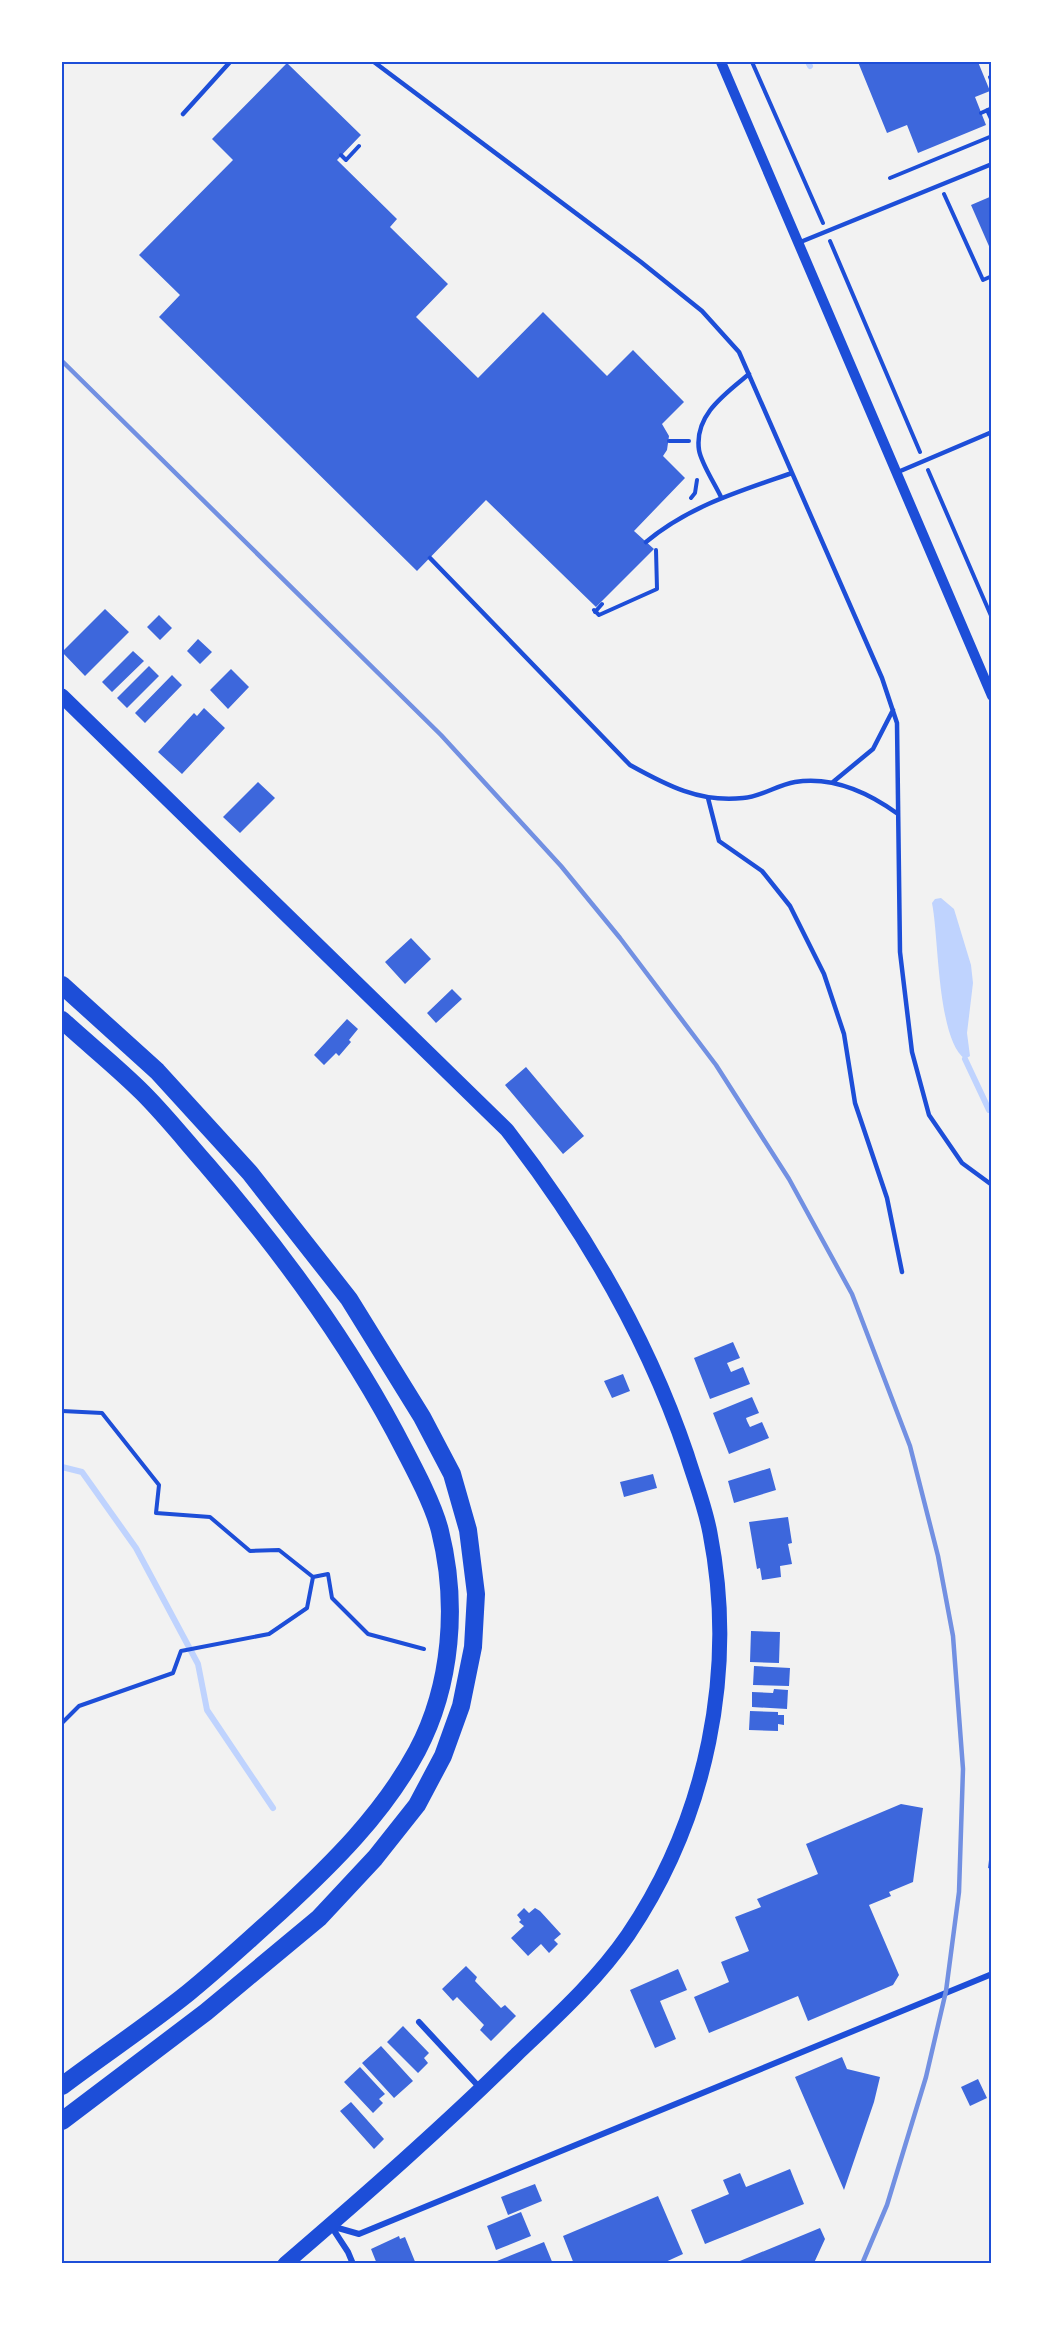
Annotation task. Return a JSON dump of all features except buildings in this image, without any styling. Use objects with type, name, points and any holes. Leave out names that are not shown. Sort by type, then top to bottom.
[{"type":"highway","points":[[62,985],[165,1079],[250,1173],[349,1299],[422,1417],[452,1474],[468,1530],[476,1594],[473,1647],[461,1706],[444,1756],[417,1805],[375,1858],[319,1918],[206,2012],[62,2121]]},
{"type":"highway","points":[[62,1020],[142,1092],[180,1134],[240,1203],[328,1320],[385,1413],[409,1458],[440,1528],[451,1615],[446,1661],[438,1695],[417,1750],[389,1795],[353,1841],[303,1892],[187,1994],[62,2086]]},
{"type":"main road","points":[[62,696],[507,1130],[540,1173],[581,1233],[618,1296],[650,1362],[678,1429],[704,1507],[717,1579],[720,1634],[718,1680],[700,1785],[672,1856],[652,1897],[595,1979],[482,2089],[285,2264]]},
{"type":"street","points":[[721,62],[992,696]]},
{"type":"street","points":[[330,2226],[359,2234],[992,1974]]},
{"type":"street","points":[[419,2022],[482,2089]]},
{"type":"street","points":[[330,2226],[348,2252],[353,2264]]},
{"type":"lane","points":[[183,114],[230,62]]},
{"type":"lane","points":[[374,62],[641,262],[702,311],[738,352],[882,678],[897,723],[900,952],[912,1052],[929,1115],[962,1163],[992,1185]]},
{"type":"lane","points":[[798,243],[992,164]]},
{"type":"lane","points":[[721,497],[699,452],[699,430],[714,404],[748,375]]},
{"type":"lane","points":[[896,473],[992,432]]},
{"type":"lane","points":[[646,542],[669,523],[721,497],[792,473]]},
{"type":"lane","points":[[430,558],[630,765],[670,788],[708,798],[744,798],[795,782],[833,782],[873,796],[898,814]]},
{"type":"lane","points":[[833,782],[873,749],[893,710]]},
{"type":"lane","points":[[708,798],[719,840],[762,870],[790,906],[824,974],[843,1034],[855,1103],[887,1198],[902,1272]]},
{"type":"lane","points":[[992,1901],[992,1911]]},
{"type":"path","points":[[752,62],[992,618]]},
{"type":"path","points":[[981,113],[989,109],[992,121]]},
{"type":"path","points":[[890,177],[992,136]]},
{"type":"path","points":[[341,155],[346,160],[359,146]]},
{"type":"path","points":[[940,185],[982,280],[992,276]]},
{"type":"path","points":[[686,448],[687,432]]},
{"type":"path","points":[[669,441],[699,441]]},
{"type":"path","points":[[690,500],[695,493],[697,474]]},
{"type":"path","points":[[602,604],[594,611],[599,615],[657,590],[656,534]]},
{"type":"path","points":[[62,1411],[102,1413],[159,1485],[156,1512],[210,1517],[250,1551],[279,1550],[314,1577],[328,1574],[332,1598],[368,1634],[424,1649]]},
{"type":"path","points":[[62,1723],[79,1706],[173,1673],[181,1651],[269,1634],[307,1608],[314,1577]]},
{"type":"water","points":[[941,898],[954,909],[971,965],[973,983],[967,1033],[970,1056],[965,1059],[956,1048],[944,1010],[932,903],[935,899]]},
{"type":"waterway","points":[[808,62],[810,66]]},
{"type":"waterway","points":[[965,1059],[989,1110]]},
{"type":"waterway","points":[[62,1467],[82,1472],[136,1548],[198,1664],[207,1710],[273,1808]]},
{"type":"railway","points":[[62,361],[441,735],[561,866],[620,938],[716,1065],[789,1179],[852,1294],[910,1446],[938,1556],[953,1636],[963,1769],[959,1892],[946,1991],[926,2077],[887,2205],[862,2264]]}]
